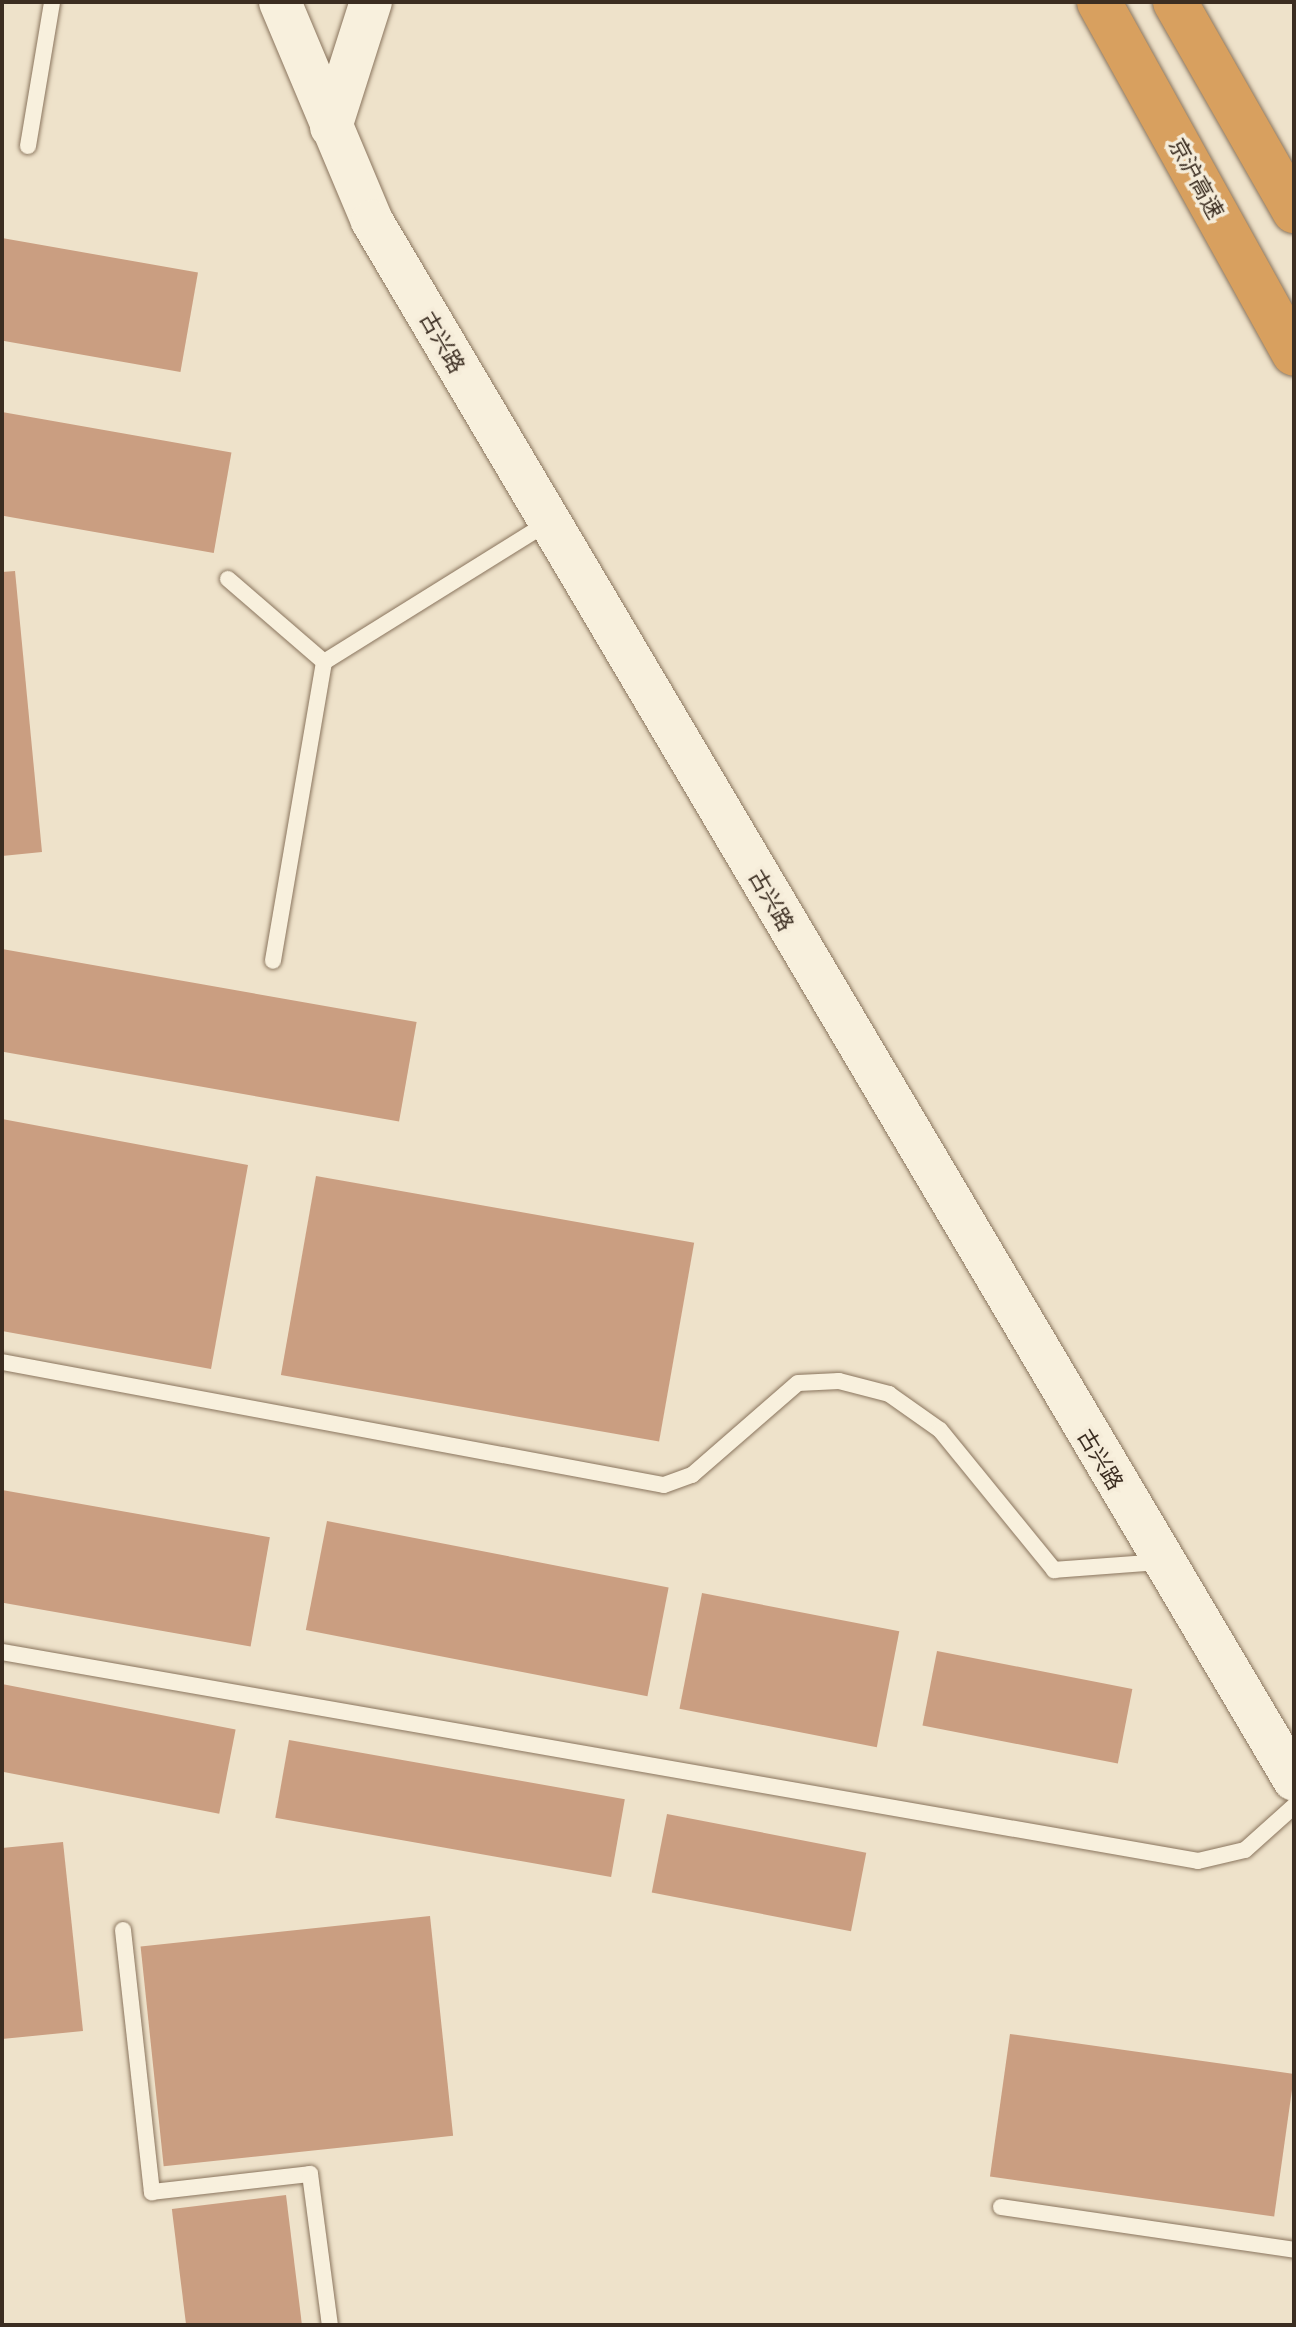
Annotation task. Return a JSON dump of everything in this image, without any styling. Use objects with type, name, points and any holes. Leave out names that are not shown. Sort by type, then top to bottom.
[{"type":"highway","name":"京沪高速","points":[[1099,2],[1294,354]]},
{"type":"highway","points":[[1175,2],[1294,211]]},
{"type":"street","name":"古兴路","points":[[280,2],[372,221],[1294,1780]]},
{"type":"street","points":[[331,127],[371,2]]},
{"type":"lane","points":[[28,146],[52,2]]},
{"type":"lane","points":[[273,961],[324,662],[549,522]]},
{"type":"lane","points":[[228,579],[324,662]]},
{"type":"lane","points":[[2,1362],[664,1485],[692,1475],[798,1383],[839,1381],[889,1394],[940,1430],[1054,1570],[1163,1562]]},
{"type":"lane","points":[[2,1652],[1198,1861],[1245,1850],[1294,1806]]},
{"type":"lane","points":[[123,1930],[152,2192],[310,2174],[330,2325]]},
{"type":"lane","points":[[1001,2207],[1294,2250]]},
{"type":"building","points":[[2,238],[198,273],[180,372],[2,341]]},
{"type":"building","points":[[2,412],[231,452],[214,553],[2,516]]},
{"type":"building","points":[[15,571],[42,852],[2,856],[2,572]]},
{"type":"building","points":[[2,949],[417,1022],[399,1122],[2,1052]]},
{"type":"building","points":[[2,1119],[248,1165],[211,1369],[2,1331]]},
{"type":"building","points":[[316,1176],[694,1243],[659,1442],[281,1375]]},
{"type":"building","points":[[2,1490],[270,1537],[251,1647],[2,1603]]},
{"type":"building","points":[[327,1521],[669,1587],[647,1696],[306,1630]]},
{"type":"building","points":[[702,1593],[899,1631],[877,1747],[679,1709]]},
{"type":"building","points":[[937,1651],[1132,1689],[1118,1764],[922,1726]]},
{"type":"building","points":[[2,1684],[236,1729],[219,1814],[2,1772]]},
{"type":"building","points":[[289,1740],[625,1799],[611,1877],[275,1818]]},
{"type":"building","points":[[667,1814],[866,1853],[851,1931],[652,1893]]},
{"type":"building","points":[[63,1842],[83,2031],[2,2039],[2,1848]]},
{"type":"building","points":[[430,1916],[453,2136],[164,2166],[141,1946]]},
{"type":"building","points":[[1010,2034],[1294,2074],[1274,2217],[990,2177]]},
{"type":"building","points":[[286,2195],[302,2325],[186,2325],[172,2209]]}]
